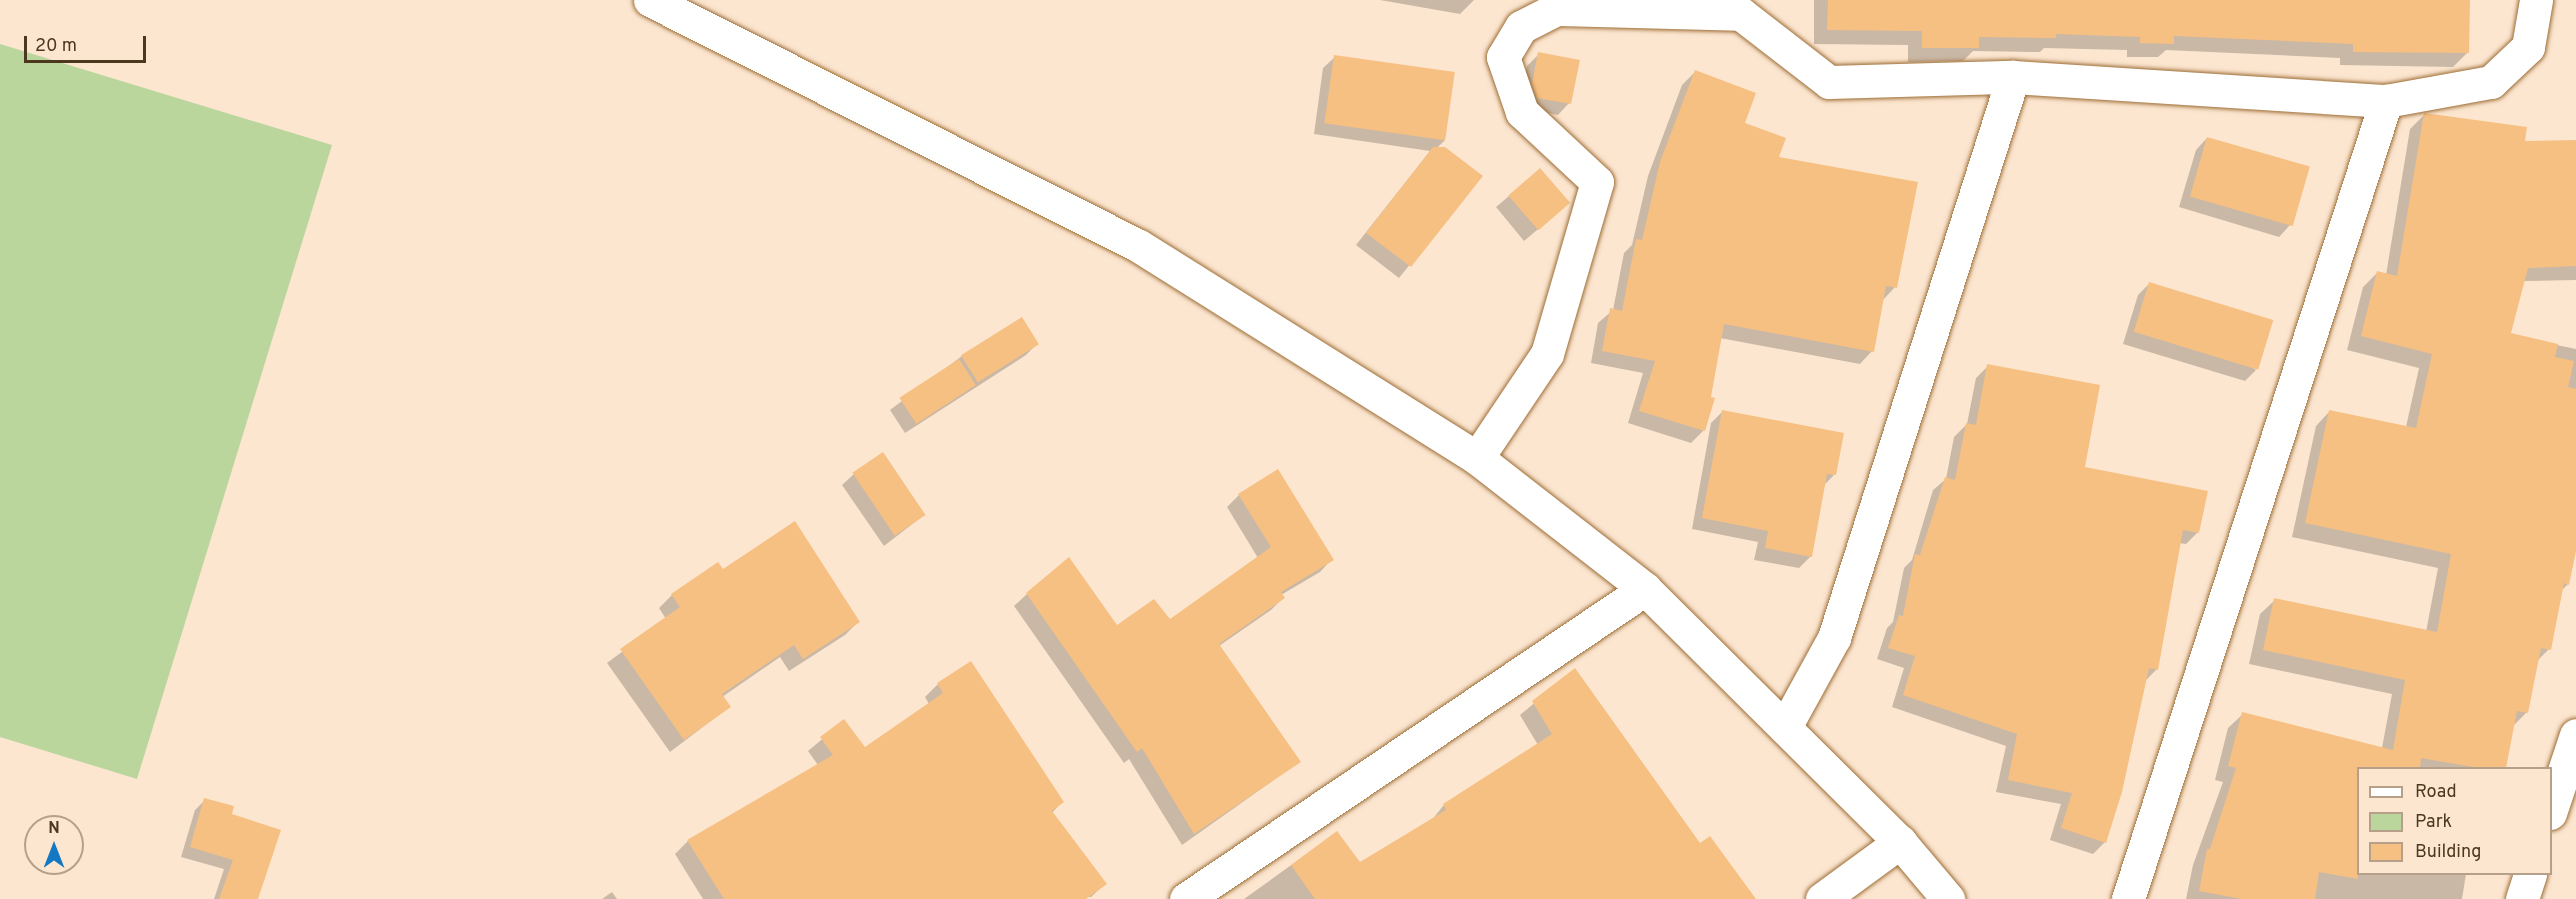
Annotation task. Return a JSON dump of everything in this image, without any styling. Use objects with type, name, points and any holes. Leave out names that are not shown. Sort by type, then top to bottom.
[{"type":"street","points":[[650,0],[1139,246],[1477,458],[1645,589],[1900,842],[1948,899]]},
{"type":"street","points":[[1477,458],[1547,354],[1597,182],[1522,112],[1503,57],[1521,27],[1556,9],[1741,14],[1829,82],[2013,77],[2386,100],[2491,82],[2528,47],[2536,0]]},
{"type":"street","points":[[1785,727],[1834,638],[2013,77]]},
{"type":"street","points":[[2127,899],[2386,100]]},
{"type":"street","points":[[1186,899],[1645,589]]},
{"type":"street","points":[[2552,807],[2576,735]]},
{"type":"street","points":[[1822,899],[1900,842]]},
{"type":"street","points":[[2522,899],[2529,875]]},
{"type":"green space","points":[[0,44],[332,145],[137,779],[0,737]]},
{"type":"building","points":[[1828,0],[2470,0],[2469,53],[2353,52],[2353,44],[2174,36],[2174,44],[2140,43],[2140,37],[2056,34],[2056,38],[1979,37],[1979,48],[1922,48],[1922,31],[1827,30]]},
{"type":"building","points":[[1538,52],[1580,60],[1571,104],[1537,98],[1532,84]]},
{"type":"building","points":[[1334,55],[1455,72],[1445,140],[1324,123]]},
{"type":"building","points":[[1695,70],[1756,93],[1745,123],[1786,138],[1779,157],[1918,182],[1897,288],[1886,286],[1874,352],[1724,324],[1711,397],[1715,398],[1705,431],[1639,411],[1655,361],[1602,351],[1610,308],[1622,311],[1636,239],[1642,240],[1660,162]]},
{"type":"building","points":[[2424,113],[2527,127],[2525,141],[2576,140],[2576,266],[2528,268],[2511,333],[2558,344],[2555,357],[2574,361],[2568,387],[2576,389],[2576,551],[2569,585],[2564,583],[2551,650],[2541,648],[2528,713],[2517,711],[2506,767],[2473,767],[2421,758],[2420,767],[2357,767],[2358,879],[2319,872],[2315,899],[2242,899],[2199,891],[2207,849],[2210,849],[2236,768],[2228,766],[2242,712],[2393,750],[2405,680],[2263,650],[2274,598],[2437,632],[2451,554],[2305,523],[2329,410],[2416,428],[2432,354],[2361,336],[2377,271],[2397,276]]},
{"type":"building","points":[[2207,137],[2310,166],[2293,226],[2190,197]]},
{"type":"building","points":[[1433,147],[1445,147],[1483,176],[1411,267],[1366,233]]},
{"type":"building","points":[[1540,168],[1570,203],[1538,230],[1508,196]]},
{"type":"building","points":[[2149,282],[2273,320],[2258,370],[2134,332]]},
{"type":"building","points":[[1022,317],[1039,344],[978,382],[961,355]]},
{"type":"building","points":[[959,359],[976,385],[916,424],[899,398]]},
{"type":"building","points":[[1987,364],[2100,385],[2085,467],[2208,491],[2199,533],[2183,530],[2158,670],[2149,668],[2122,792],[2106,843],[2061,828],[2072,793],[2008,780],[2017,734],[1903,695],[1915,656],[1888,648],[1899,615],[1903,616],[1915,554],[1920,555],[1945,477],[1955,480],[1966,423],[1976,425]]},
{"type":"building","points":[[1722,410],[1844,433],[1836,475],[1827,474],[1812,557],[1765,548],[1768,531],[1702,518]]},
{"type":"building","points":[[883,452],[925,515],[895,536],[852,473]]},
{"type":"building","points":[[1278,469],[1334,560],[1281,592],[1285,598],[1219,644],[1301,762],[1194,834],[1142,748],[1137,752],[1026,593],[1069,557],[1117,625],[1154,599],[1170,619],[1271,547],[1238,494]]},
{"type":"building","points":[[795,521],[860,622],[803,659],[794,645],[722,694],[731,707],[684,740],[620,649],[680,607],[671,594],[718,562],[723,569]]},
{"type":"building","points":[[971,661],[1064,802],[1052,811],[1107,884],[1086,899],[724,899],[687,840],[833,755],[820,737],[844,719],[865,747],[943,693],[937,683]]},
{"type":"building","points":[[1575,668],[1700,843],[1710,836],[1756,899],[1315,899],[1291,865],[1337,831],[1360,862],[1446,810],[1443,804],[1552,734],[1532,701]]},
{"type":"building","points":[[204,798],[234,806],[232,814],[281,830],[258,899],[219,899],[233,860],[190,847]]}]
